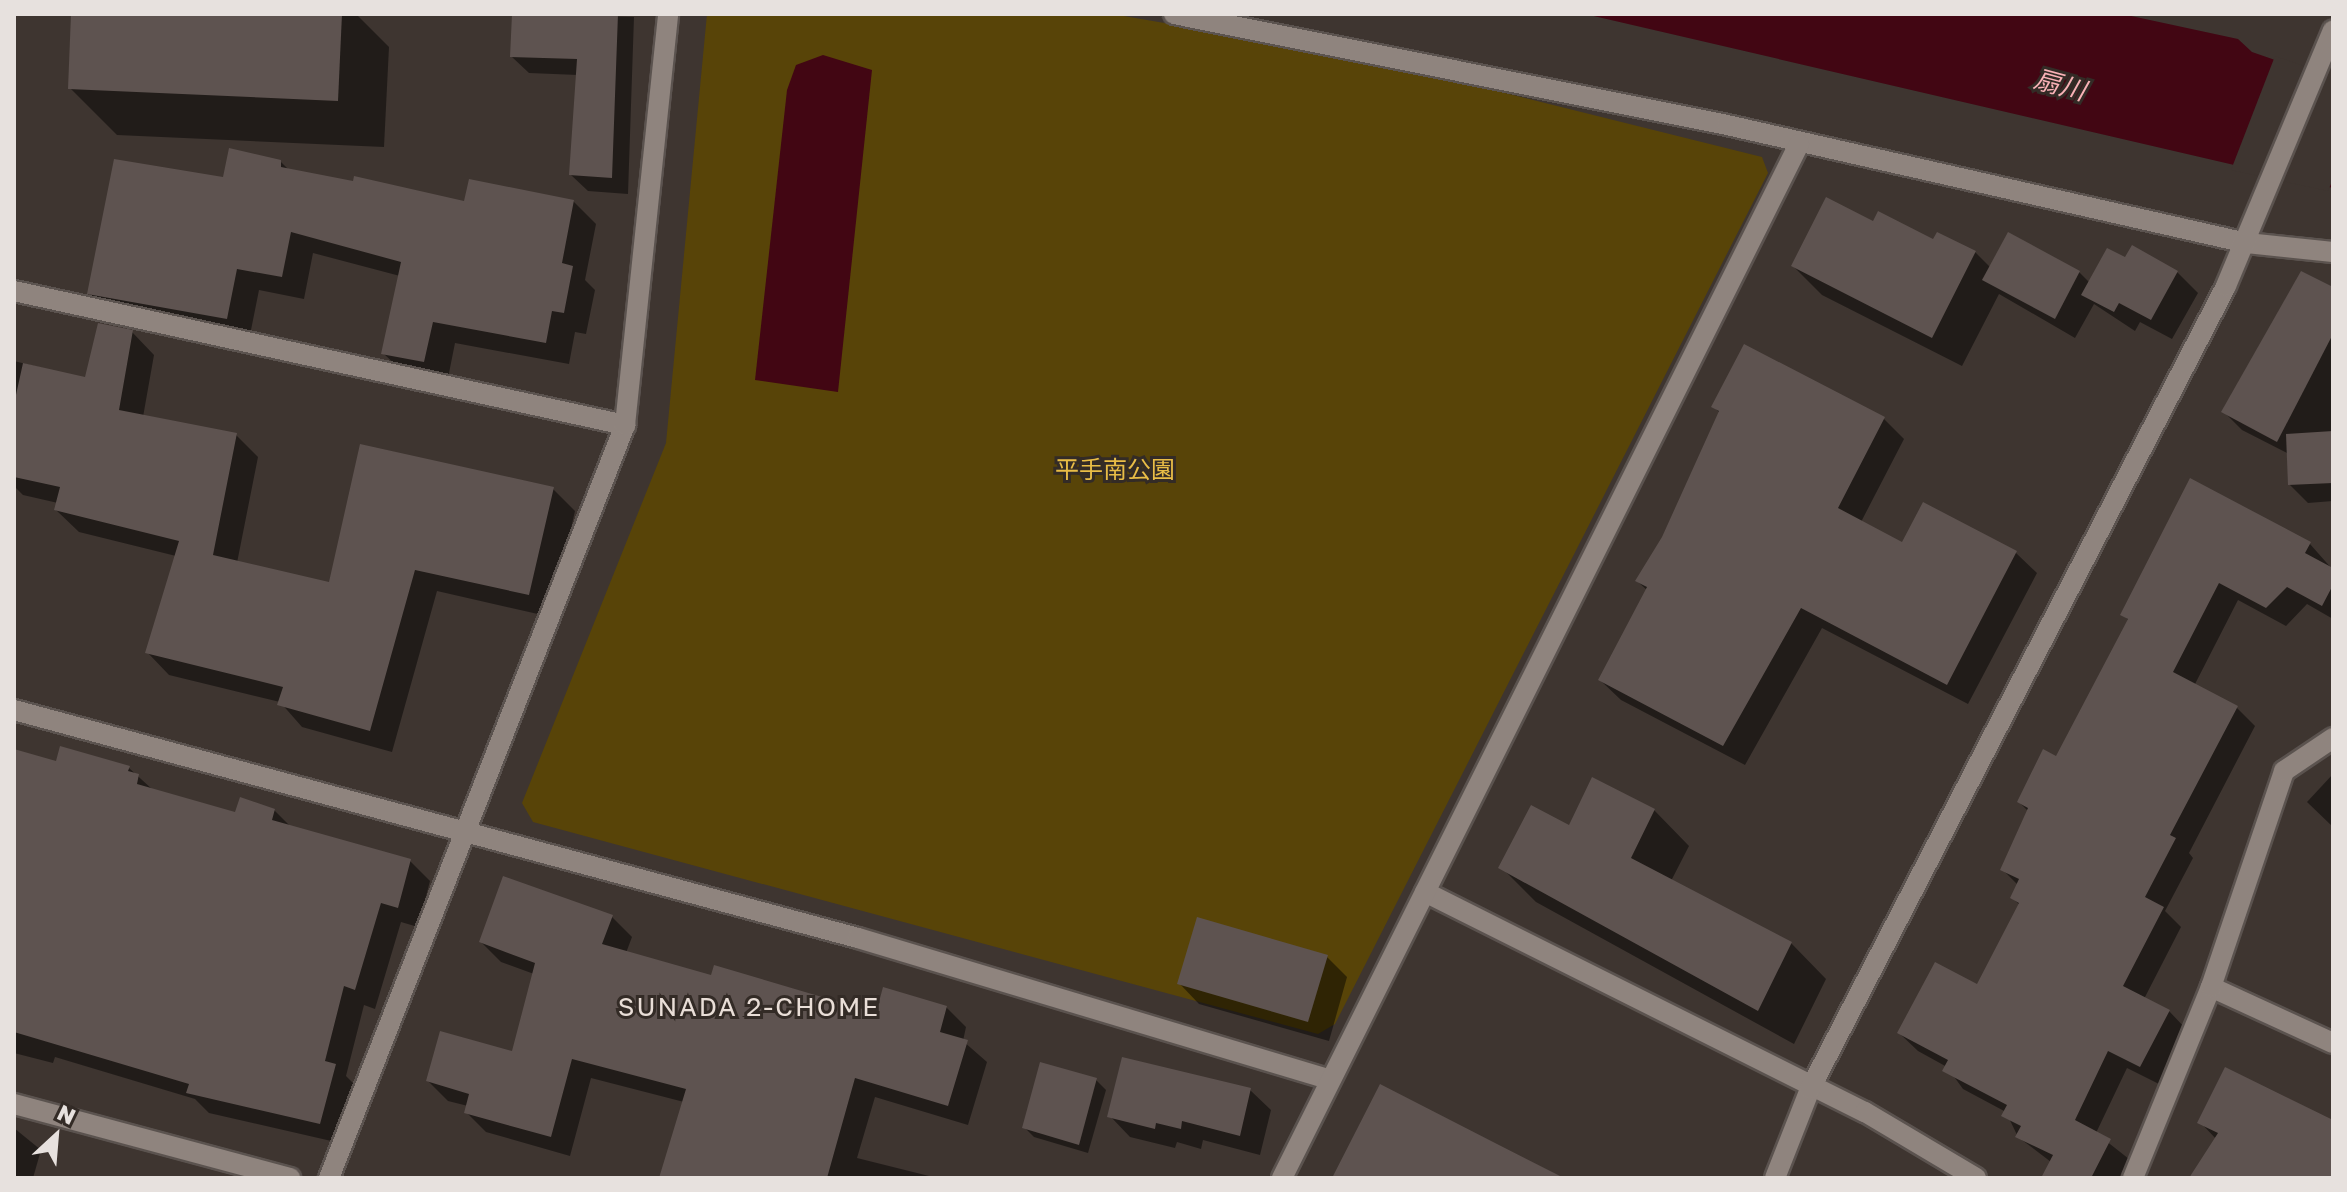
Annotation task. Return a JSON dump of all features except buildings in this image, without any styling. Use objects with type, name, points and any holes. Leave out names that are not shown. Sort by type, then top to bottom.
[{"type":"street","points":[[329,1178],[467,835],[625,425],[668,14]]},
{"type":"street","points":[[1174,14],[1239,23],[2247,243],[2333,252]]},
{"type":"street","points":[[1775,1178],[1810,1089],[2247,243],[2332,33]]},
{"type":"street","points":[[1282,1178],[1328,1079],[1425,892],[1799,144]]},
{"type":"street","points":[[14,291],[625,425]]},
{"type":"street","points":[[14,710],[467,835],[858,938],[1328,1079]]},
{"type":"street","points":[[2133,1178],[2211,987],[2284,771],[2333,738]]},
{"type":"street","points":[[1425,892],[1810,1089],[1865,1112],[1976,1178]]},
{"type":"street","points":[[2211,987],[2333,1043]]},
{"type":"street","points":[[14,1104],[290,1178]]},
{"type":"green space","name":"平手南公園","points":[[707,14],[1112,14],[1356,56],[1762,157],[1768,173],[1335,1024],[1318,1034],[533,822],[522,803],[666,443]]},
{"type":"water","name":"扇川","points":[[1585,14],[2122,14],[2238,39],[2252,52],[2333,80],[2333,188]]},
{"type":"water","points":[[823,55],[872,70],[838,392],[755,380],[787,90],[796,65]]},
{"type":"pier","points":[[2275,56],[2333,76],[2333,179],[2328,191],[2231,170]]},
{"type":"district","name":"SUNADA 2-CHOME","points":[[749,1007]]}]
